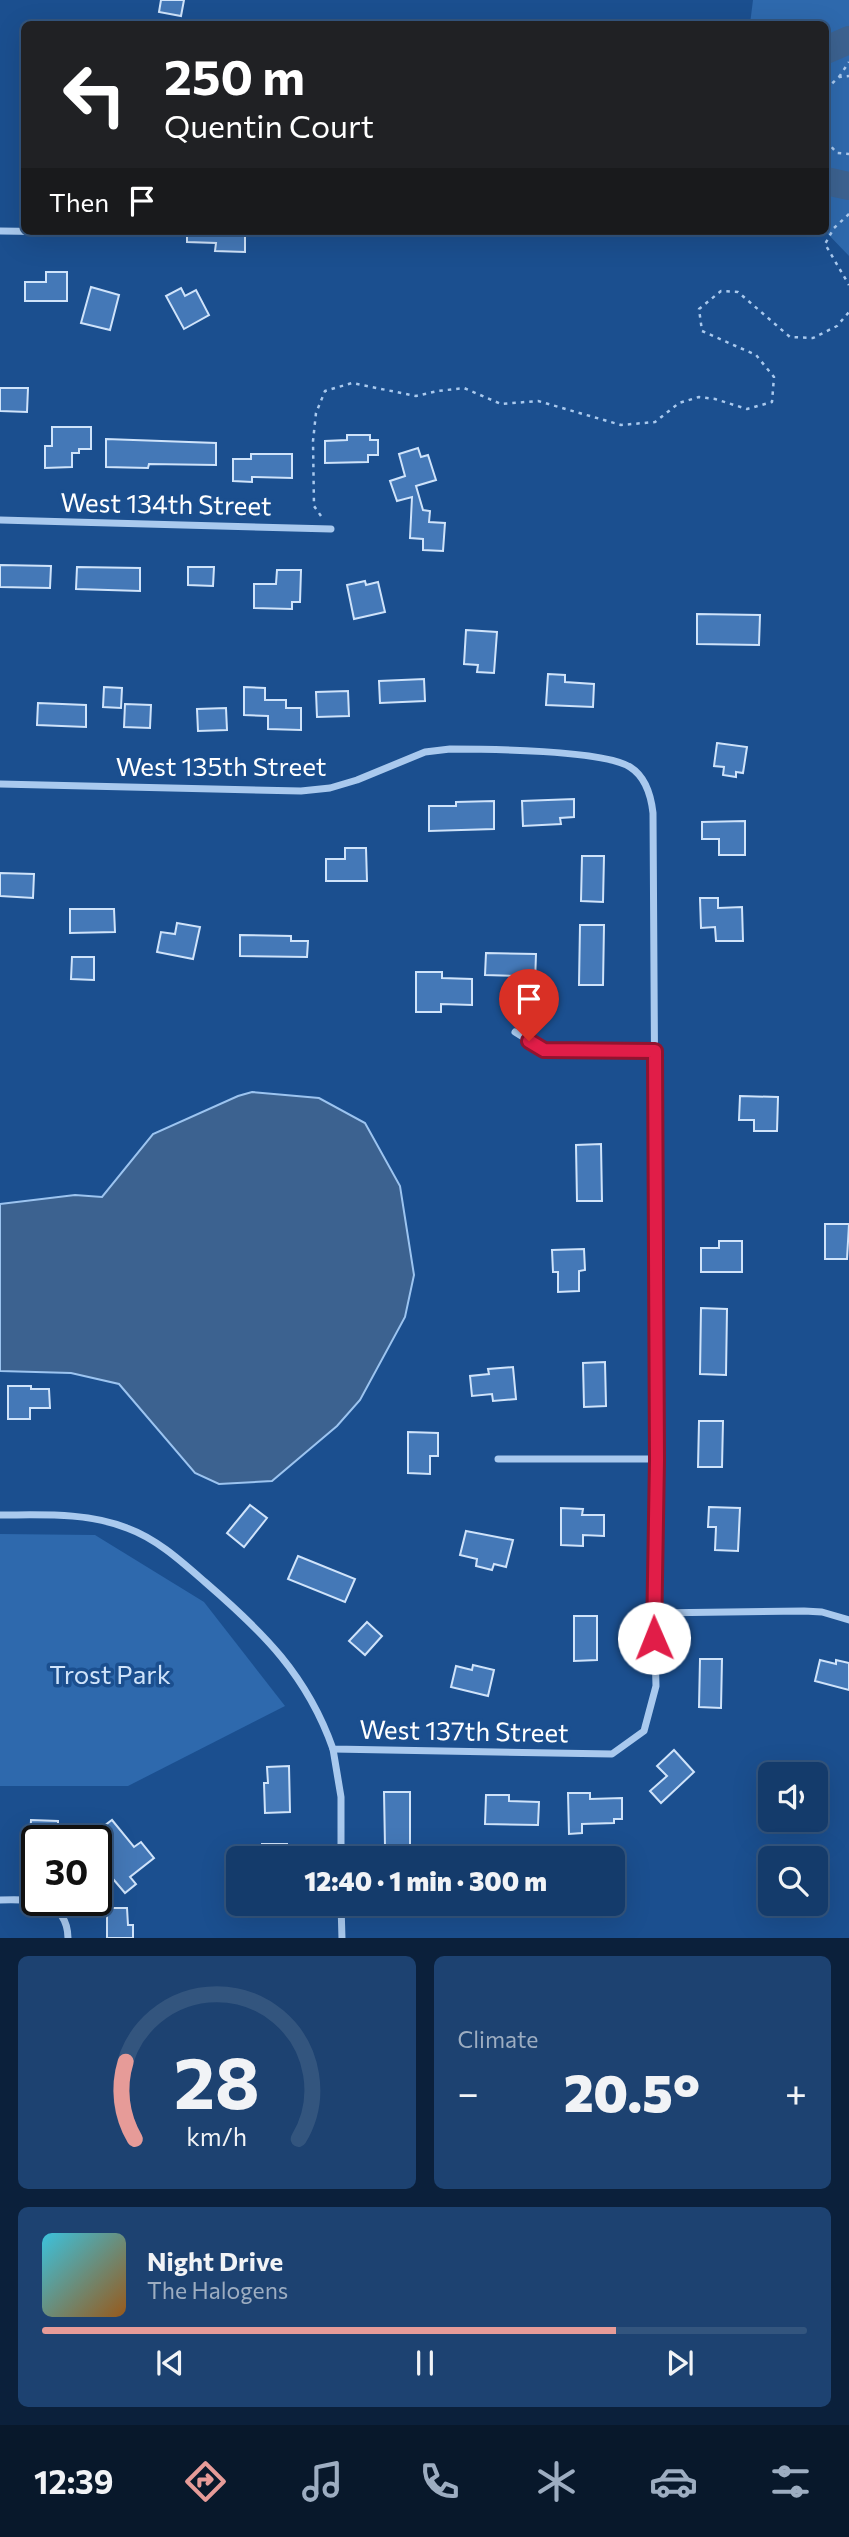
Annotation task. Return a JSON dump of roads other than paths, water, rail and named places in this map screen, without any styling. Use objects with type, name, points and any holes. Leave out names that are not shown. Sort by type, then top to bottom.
[{"type":"street","points":[[0,231],[21,231]]},
{"type":"street","name":"West 134th Street","points":[[0,520],[331,529]]},
{"type":"street","name":"West 135th Street","points":[[0,784],[301,791],[330,788],[425,752],[450,748],[604,757],[630,767],[640,775],[652,798],[655,1051]]},
{"type":"street","points":[[515,1032],[544,1050],[655,1051],[657,1460],[653,1613],[804,1611],[822,1612],[849,1620]]},
{"type":"street","points":[[498,1460],[657,1460]]},
{"type":"street","name":"West 137th Street","points":[[0,1515],[44,1515],[103,1521],[126,1527],[175,1556],[239,1611],[282,1654],[304,1686],[325,1726],[333,1749],[612,1754],[644,1731],[656,1686],[653,1613]]},
{"type":"street","points":[[333,1749],[341,1797],[341,1846]]},
{"type":"street","points":[[0,1900],[29,1899],[44,1902],[56,1909],[64,1920],[68,1938]]},
{"type":"street","points":[[341,1916],[342,1938]]},
{"type":"waterway","points":[[829,49],[849,40]]},
{"type":"waterway","points":[[829,182],[849,186]]},
{"type":"park label","name":"Trost Park","points":[[110,1673]]}]
